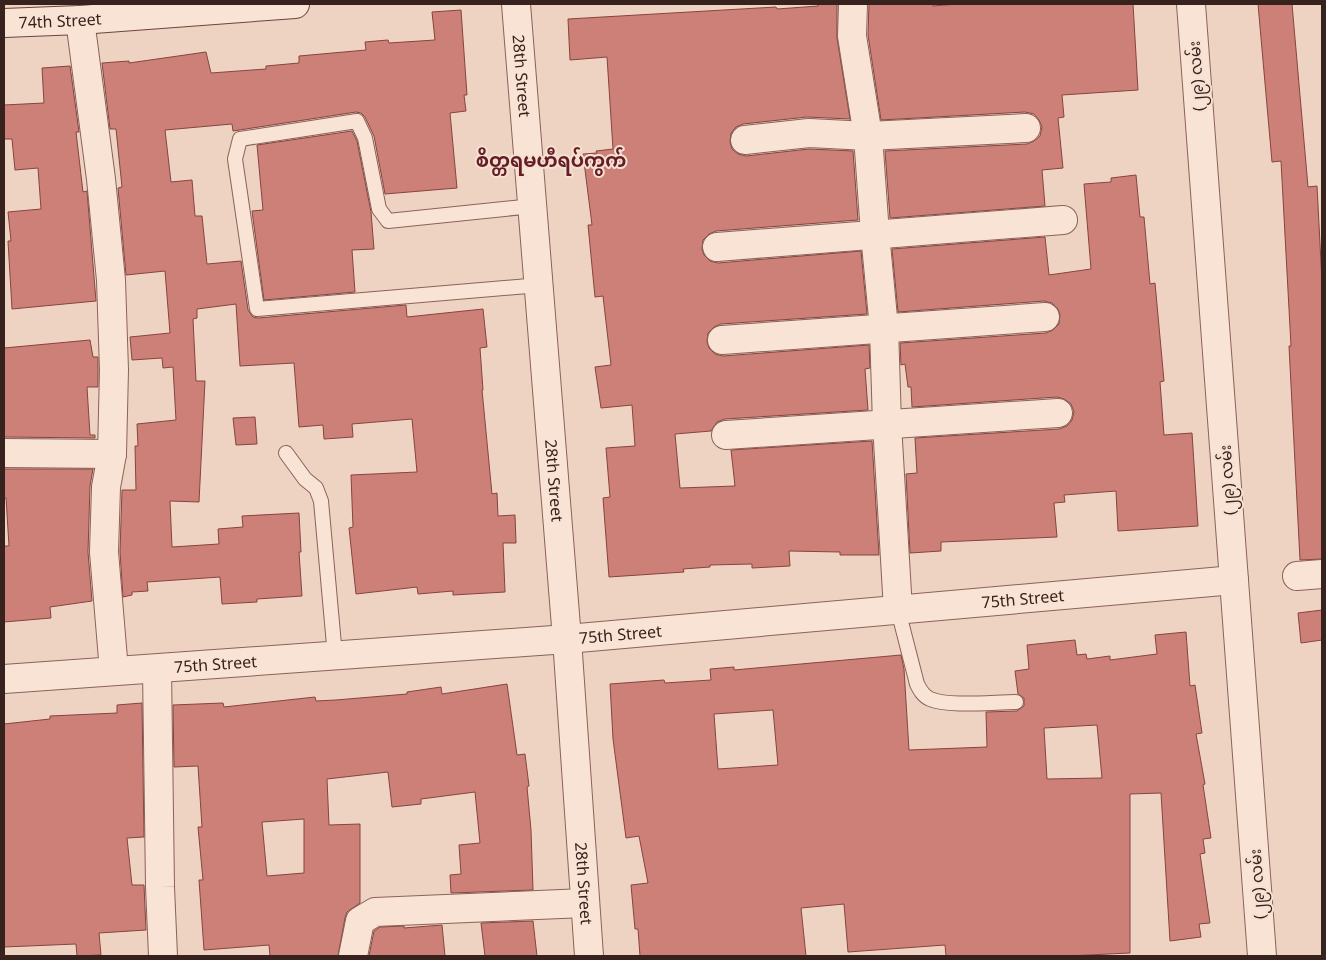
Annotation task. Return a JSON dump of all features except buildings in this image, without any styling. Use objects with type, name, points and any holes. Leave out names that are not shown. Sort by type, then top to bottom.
[{"type":"street","name":"74th Street","points":[[4,23],[70,15],[281,4]]},
{"type":"street","name":"28th Street","points":[[516,4],[540,285],[589,956]]},
{"type":"street","points":[[853,4],[852,36],[868,136],[884,328],[887,424],[898,610]]},
{"type":"street","name":"(၂၉) လမ်း","points":[[1191,4],[1262,956]]},
{"type":"street","points":[[70,15],[101,179],[111,280],[114,370],[112,454],[106,487],[104,552],[114,671]]},
{"type":"street","points":[[745,140],[809,133],[868,136],[1026,128]]},
{"type":"street","points":[[717,247],[1063,220]]},
{"type":"street","points":[[722,340],[1045,317]]},
{"type":"street","points":[[726,436],[1058,413]]},
{"type":"street","points":[[4,453],[112,454]]},
{"type":"street","name":"75th Street","points":[[4,679],[567,639],[1234,580]]},
{"type":"street","points":[[157,669],[160,877],[164,956]]},
{"type":"street","points":[[353,956],[360,921],[375,912],[585,902]]},
{"type":"lane","points":[[533,206],[388,221],[379,209],[368,152],[357,121],[240,139],[236,159],[257,310],[540,285]]},
{"type":"lane","points":[[286,454],[305,479],[316,488],[321,501],[335,656]]},
{"type":"lane","points":[[898,610],[917,684],[922,693],[930,699],[946,703],[1016,702]]},
{"type":"district","name":"စိတ္တရမဟီရပ်ကွက်","points":[[551,160]]}]
